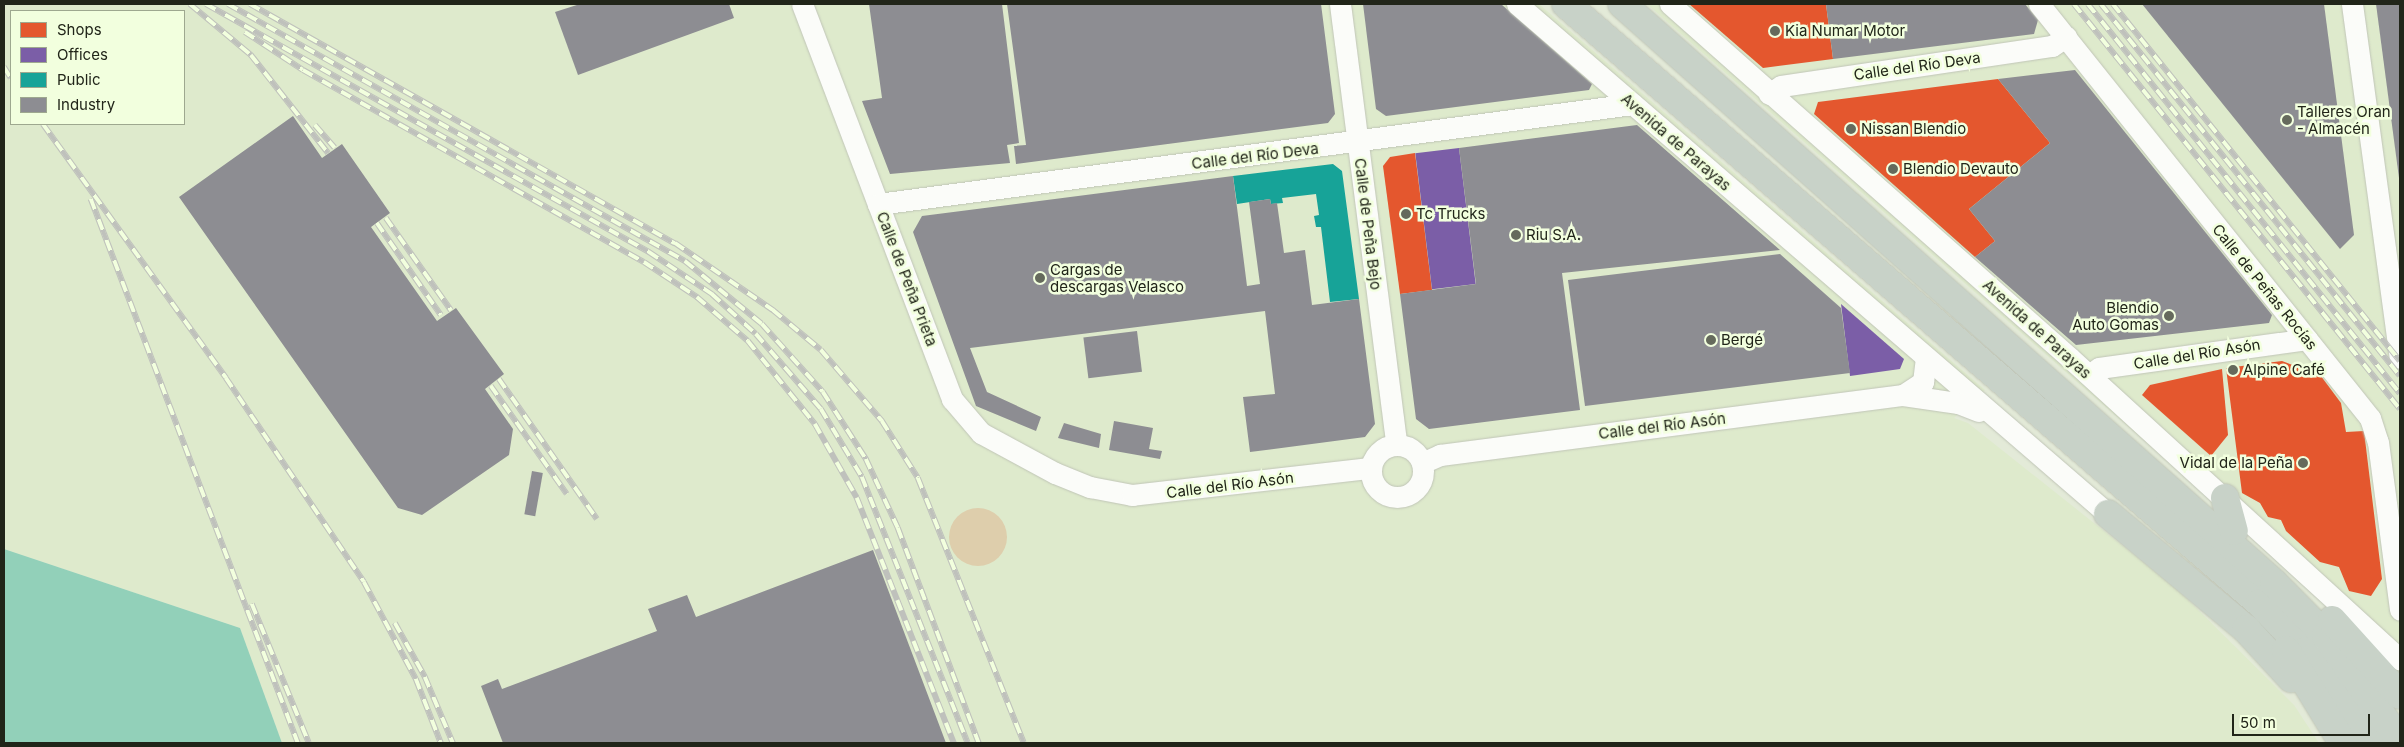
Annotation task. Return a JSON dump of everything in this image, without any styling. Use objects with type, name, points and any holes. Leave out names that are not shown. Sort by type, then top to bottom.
[{"type":"highway","points":[[1566,4],[2260,602],[2306,652],[2374,743]]},
{"type":"highway","points":[[1622,4],[2274,583],[2326,636],[2400,741]]},
{"type":"highway","points":[[1851,208],[1974,298],[2297,585],[2400,695]]},
{"type":"highway","points":[[1829,232],[2031,422],[2284,647],[2341,741]]},
{"type":"highway","points":[[2225,498],[2234,531]]},
{"type":"highway","points":[[2108,514],[2246,629],[2341,741]]},
{"type":"street","name":"Calle de Peña Prieta","points":[[802,4],[952,399],[965,418],[1020,456],[1090,487]]},
{"type":"street","name":"Calle de Peña Bejo","points":[[1340,4],[1396,444]]},
{"type":"street","name":"Avenida de Parayas","points":[[1517,4],[1991,416],[2108,514]]},
{"type":"street","name":"Avenida de Parayas","points":[[1670,4],[2225,498],[2397,648]]},
{"type":"street","name":"Calle de Peñas Rocías","points":[[2039,4],[2370,418],[2378,442],[2400,610]]},
{"type":"street","points":[[2352,4],[2400,358]]},
{"type":"street","name":"Calle del Río Deva","points":[[1769,94],[1780,86],[2052,46],[2066,37]]},
{"type":"street","name":"Calle del Río Deva","points":[[878,204],[1358,142],[1632,104]]},
{"type":"street","name":"Calle del Río Asón","points":[[2089,375],[2099,368],[2160,361],[2306,339]]},
{"type":"street","name":"Calle del Río Asón","points":[[1903,395],[1924,382],[1926,358]]},
{"type":"street","name":"Calle del Río Asón","points":[[1422,463],[1440,455],[1903,395],[1958,403],[1991,416]]},
{"type":"street","points":[[1396,444],[1413,450],[1422,463],[1418,486],[1403,497],[1381,492],[1370,468],[1377,454],[1396,444]]},
{"type":"street","name":"Calle del Río Asón","points":[[1090,487],[1158,494],[1370,468]]},
{"type":"shaded area","points":[[4,4],[1539,4],[1985,390],[1954,418],[1968,423],[2177,589],[2294,705],[2319,743],[282,743],[240,628],[4,549]]},
{"type":"shaded area","points":[[1647,4],[2400,4],[2400,678],[2355,626]]},
{"type":"shaded area","points":[[972,508],[984,508],[999,516],[1007,531],[1007,543],[999,558],[984,566],[972,566],[957,558],[949,543],[949,531],[957,516]]},
{"type":"shaded area","points":[[4,549],[240,628],[282,743],[4,743]]},
{"type":"building: Shops","name":"Kia Numar Motor","points":[[1689,4],[1826,4],[1833,59],[1763,68]]},
{"type":"building: Shops","points":[[1998,79],[2050,143],[1969,209],[1995,241],[1975,257],[1814,114],[1818,102]]},
{"type":"building: Shops","name":"Tc Trucks","points":[[1415,153],[1432,290],[1400,294],[1383,166],[1390,157]]},
{"type":"building: Shops","name":"Vidal de la Peña","points":[[2282,361],[2321,376],[2341,403],[2346,432],[2364,431],[2382,579],[2371,596],[2349,591],[2339,567],[2320,562],[2286,531],[2281,520],[2268,517],[2260,503],[2242,493],[2226,368]]},
{"type":"building: Shops","points":[[2222,369],[2228,435],[2211,456],[2142,395],[2150,385]]},
{"type":"building: Offices","points":[[1459,148],[1476,284],[1432,289],[1415,153]]},
{"type":"building: Offices","points":[[1841,304],[1904,359],[1900,369],[1850,376]]},
{"type":"building: Public","points":[[1333,164],[1342,171],[1359,299],[1330,302],[1321,227],[1316,227],[1314,216],[1319,215],[1316,194],[1282,198],[1283,203],[1271,204],[1270,199],[1237,204],[1233,176]]},
{"type":"building: Industry","points":[[580,4],[729,4],[734,18],[578,75],[555,12]]},
{"type":"building: Industry","points":[[869,4],[1002,4],[1019,143],[1007,145],[1010,163],[890,174],[862,101],[882,98]]},
{"type":"building: Industry","points":[[1007,4],[1321,4],[1335,114],[1328,123],[1016,164],[1014,146],[1026,145]]},
{"type":"building: Industry","points":[[1363,4],[1501,4],[1592,84],[1589,90],[1386,116],[1376,109]]},
{"type":"building: Industry","points":[[1826,4],[2025,4],[2038,20],[2034,34],[1833,59]]},
{"type":"building: Industry","name":"Talleres Oran - Almacén","points":[[2142,4],[2324,4],[2354,235],[2340,249]]},
{"type":"building: Industry","points":[[2376,4],[2400,4],[2400,178],[2399,178]]},
{"type":"building: Industry","points":[[2075,70],[2272,315],[2269,323],[2076,345],[1975,257],[1995,241],[1969,209],[2050,143],[1998,79]]},
{"type":"building: Industry","points":[[293,116],[322,158],[342,144],[390,213],[371,227],[437,321],[456,308],[504,374],[485,389],[513,429],[509,455],[422,515],[398,508],[179,197]]},
{"type":"building: Industry","points":[[1637,125],[1780,250],[1562,273],[1580,410],[1429,429],[1416,419],[1400,294],[1476,284],[1459,148]]},
{"type":"building: Industry","points":[[1233,176],[1247,286],[1260,284],[1249,202],[1270,199],[1271,204],[1277,203],[1284,253],[1305,250],[1312,305],[1359,299],[1375,424],[1365,437],[1250,452],[1243,397],[1275,394],[1265,311],[970,348],[987,392],[1041,417],[1036,431],[976,406],[913,232],[922,216]]},
{"type":"building: Industry","name":"Bergé","points":[[1780,254],[1841,308],[1850,373],[1585,406],[1568,280]]},
{"type":"building: Industry","points":[[1137,331],[1142,372],[1088,378],[1083,338]]},
{"type":"building: Industry","points":[[1114,421],[1153,428],[1149,449],[1162,451],[1160,459],[1109,450]]},
{"type":"building: Industry","points":[[1064,423],[1101,434],[1099,448],[1058,438]]},
{"type":"building: Industry","points":[[532,471],[543,473],[535,516],[524,514]]},
{"type":"building: Industry","points":[[873,550],[946,743],[503,743],[481,686],[498,679],[502,689],[657,631],[648,609],[687,595],[696,617]]},
{"type":"railway","points":[[190,4],[251,55],[328,153]]},
{"type":"railway","points":[[206,4],[649,252],[712,294],[756,334],[821,409],[862,477],[968,743]]},
{"type":"railway","points":[[228,4],[685,261],[762,324],[823,392],[866,459],[898,528],[979,743]]},
{"type":"railway","points":[[250,4],[675,243],[773,310],[821,350],[882,421],[918,478],[1024,743]]},
{"type":"railway","points":[[2074,4],[2400,409]]},
{"type":"railway","points":[[2088,4],[2400,394]]},
{"type":"railway","points":[[2101,4],[2400,376]]},
{"type":"railway","points":[[2113,4],[2400,361]]},
{"type":"railway","points":[[245,32],[303,70],[644,262],[697,297],[748,341],[815,424],[857,498],[954,743]]},
{"type":"railway","points":[[4,67],[10,76]]},
{"type":"railway","points":[[44,125],[226,378],[364,582],[416,679],[441,743]]},
{"type":"railway","points":[[315,125],[335,148]]},
{"type":"railway","points":[[91,199],[298,743]]},
{"type":"railway","points":[[386,218],[451,310]]},
{"type":"railway","points":[[377,223],[441,315]]},
{"type":"railway","points":[[499,379],[597,519]]},
{"type":"railway","points":[[491,386],[567,494]]},
{"type":"railway","points":[[252,604],[309,743]]},
{"type":"railway","points":[[395,623],[425,677],[453,743]]},
{"type":"place","name":"Kia Numar Motor","points":[[1775,31]]},
{"type":"place","name":"Talleres Oran - Almacén","points":[[2287,120]]},
{"type":"place","name":"Nissan Blendio","points":[[1851,129]]},
{"type":"place","name":"Blendio Devauto","points":[[1893,169]]},
{"type":"place","name":"Tc Trucks","points":[[1406,214]]},
{"type":"place","name":"Riu S.A.","points":[[1516,235]]},
{"type":"place","name":"Cargas de descargas Velasco","points":[[1040,278]]},
{"type":"place","name":"Blendio Auto Gomas","points":[[2169,316]]},
{"type":"place","name":"Bergé","points":[[1711,340]]},
{"type":"place","name":"Alpine Café","points":[[2233,370]]},
{"type":"place","name":"Vidal de la Peña","points":[[2303,463]]}]
